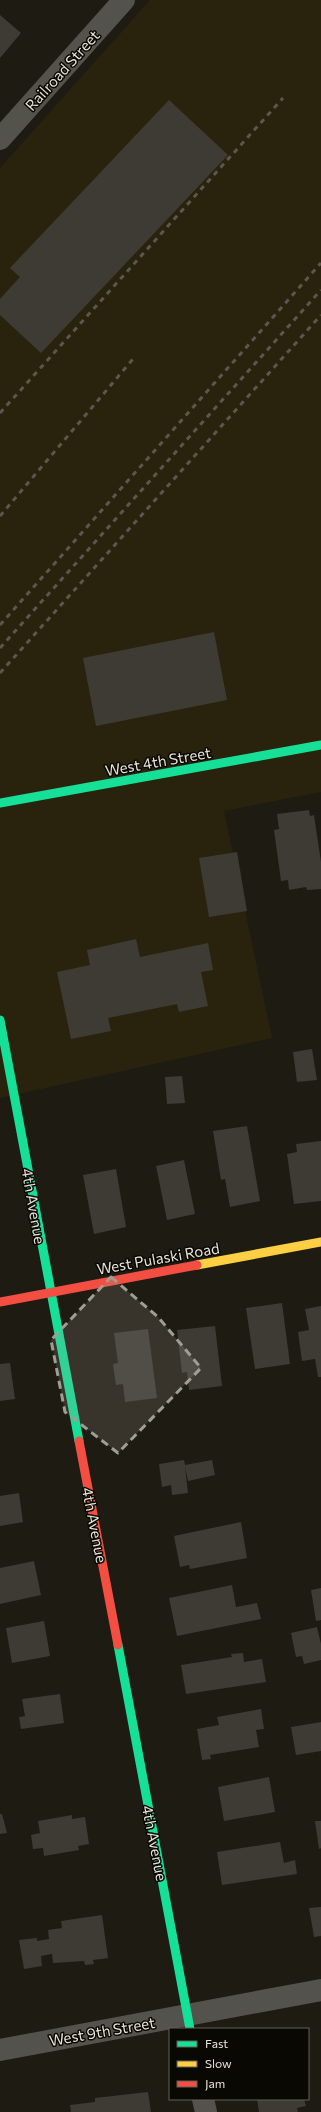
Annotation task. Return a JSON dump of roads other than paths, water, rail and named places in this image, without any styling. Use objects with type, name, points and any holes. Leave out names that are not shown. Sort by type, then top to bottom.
[{"type":"street","name":"Railroad Street","points":[[0,139],[124,0]]},
{"type":"street","name":"West 4th Street","points":[[0,804],[321,745]]},
{"type":"street","name":"4th Avenue","points":[[0,1020],[189,2022]]},
{"type":"street","name":"West Pulaski Road","points":[[0,1302],[321,1242]]},
{"type":"street","name":"West 9th Street","points":[[0,2050],[189,2022],[321,1990]]},
{"type":"street","points":[[203,2100],[206,2112]]},
{"type":"railway","points":[[0,413],[283,98]]},
{"type":"railway","points":[[0,625],[321,263]]},
{"type":"railway","points":[[0,648],[321,290]]},
{"type":"railway","points":[[0,673],[321,315]]},
{"type":"railway","points":[[0,516],[133,359]]}]
